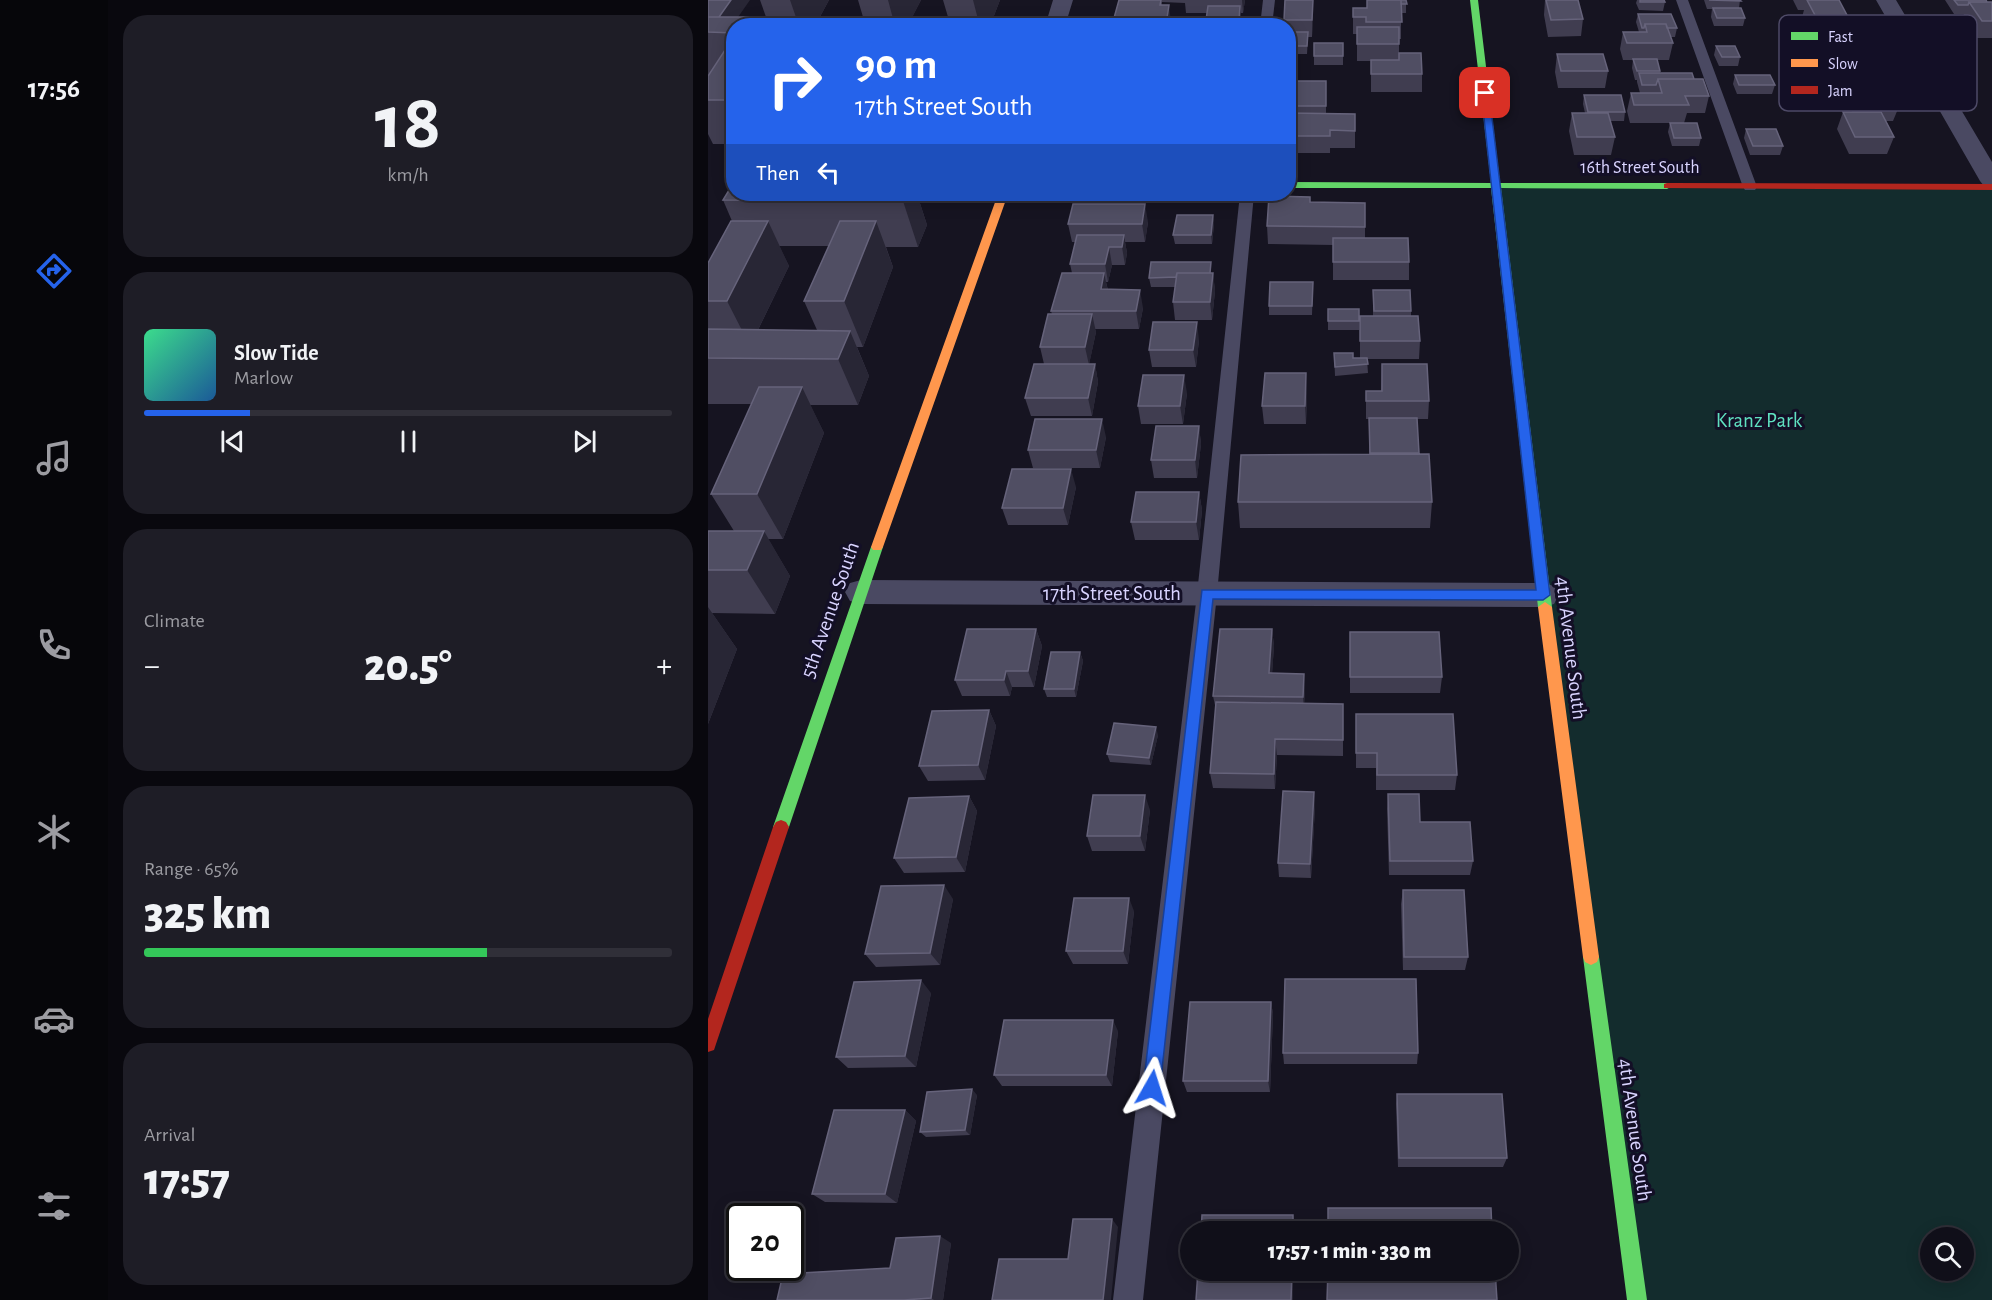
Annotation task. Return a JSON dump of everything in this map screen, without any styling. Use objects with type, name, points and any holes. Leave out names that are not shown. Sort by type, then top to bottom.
[{"type":"street","points":[[1057,18],[1063,0]]},
{"type":"street","name":"4th Avenue South","points":[[1474,0],[1543,595],[1637,1300]]},
{"type":"street","points":[[1886,0],[1895,15]]},
{"type":"street","points":[[1951,111],[1992,181]]},
{"type":"street","name":"16th Street South","points":[[1296,185],[1992,187]]},
{"type":"street","name":"5th Avenue South","points":[[708,1044],[861,592],[1001,201]]},
{"type":"street","name":"17th Street South","points":[[861,592],[1543,595]]},
{"type":"lane","points":[[1267,18],[1269,0]]},
{"type":"lane","points":[[1682,0],[1750,187]]},
{"type":"lane","points":[[1128,1300],[1207,594],[1246,201]]},
{"type":"green space","name":"Kranz Park","points":[[1495,186],[1992,187],[1992,1300],[1638,1300]]},
{"type":"building","points":[[708,0],[731,0],[719,17],[708,17]]},
{"type":"building","points":[[1119,0],[1161,0],[1160,5],[1169,5],[1167,18],[1114,18]]},
{"type":"building","points":[[1285,0],[1313,0],[1312,20],[1284,18]]},
{"type":"building","points":[[1367,0],[1401,0],[1402,22],[1366,22],[1366,17],[1353,17],[1353,8],[1367,8]]},
{"type":"building","points":[[1546,0],[1578,0],[1583,19],[1551,20]]},
{"type":"building","points":[[1640,0],[1664,0],[1665,2],[1640,2]]},
{"type":"building","points":[[1807,0],[1839,0],[1847,15],[1815,15]]},
{"type":"building","points":[[1954,0],[1986,0],[1987,2],[1969,2],[1968,5],[1958,5]]},
{"type":"building","points":[[1969,2],[1992,2],[1992,21],[1982,21]]},
{"type":"building","points":[[1208,6],[1240,6],[1239,18],[1206,18]]},
{"type":"building","points":[[1713,8],[1741,8],[1745,18],[1717,18]]},
{"type":"building","points":[[1638,14],[1671,14],[1677,28],[1667,28],[1666,24],[1645,24],[1642,28]]},
{"type":"building","points":[[708,17],[792,17],[726,18],[726,33],[708,32]]},
{"type":"building","points":[[832,17],[981,17],[981,18]]},
{"type":"building","points":[[1645,24],[1666,24],[1673,43],[1627,43],[1623,32],[1647,32]]},
{"type":"building","points":[[1357,27],[1399,27],[1399,44],[1357,44]]},
{"type":"building","points":[[1296,32],[1308,32],[1307,46],[1296,46]]},
{"type":"building","points":[[1314,43],[1343,43],[1343,56],[1314,56]]},
{"type":"building","points":[[1716,46],[1735,46],[1740,57],[1722,57]]},
{"type":"building","points":[[726,49],[726,100],[708,100],[708,76]]},
{"type":"building","points":[[1399,53],[1421,53],[1422,74],[1371,74],[1371,60],[1399,60]]},
{"type":"building","points":[[1557,54],[1603,54],[1608,71],[1561,71]]},
{"type":"building","points":[[1633,59],[1657,59],[1660,71],[1637,71]]},
{"type":"building","points":[[1639,73],[1692,73],[1694,79],[1658,79],[1656,85],[1642,85]]},
{"type":"building","points":[[1735,75],[1770,75],[1775,85],[1739,85]]},
{"type":"building","points":[[1658,79],[1703,79],[1709,96],[1685,96],[1689,105],[1634,105],[1631,93],[1662,93]]},
{"type":"building","points":[[1296,81],[1326,81],[1326,106],[1296,106]]},
{"type":"building","points":[[1584,95],[1621,95],[1625,112],[1588,112]]},
{"type":"building","points":[[1843,112],[1881,112],[1894,137],[1855,137]]},
{"type":"building","points":[[1296,113],[1355,114],[1355,131],[1330,130],[1330,136],[1296,136]]},
{"type":"building","points":[[1572,113],[1608,113],[1615,137],[1577,137]]},
{"type":"building","points":[[1670,123],[1697,123],[1701,138],[1674,138]]},
{"type":"building","points":[[1746,129],[1776,129],[1783,146],[1753,146]]},
{"type":"building","points":[[1296,197],[1310,197],[1310,202],[1365,203],[1365,227],[1267,226],[1269,201],[1296,201]]},
{"type":"building","points":[[1073,204],[1145,204],[1142,224],[1068,224]]},
{"type":"building","points":[[1177,215],[1213,215],[1211,235],[1173,235]]},
{"type":"building","points":[[731,221],[768,221],[727,301],[708,301],[708,263]]},
{"type":"building","points":[[840,221],[876,221],[844,301],[804,301]]},
{"type":"building","points":[[1077,235],[1124,235],[1122,247],[1109,247],[1105,264],[1070,264]]},
{"type":"building","points":[[1333,238],[1408,238],[1409,262],[1333,262]]},
{"type":"building","points":[[1151,262],[1211,262],[1210,273],[1177,273],[1176,277],[1149,278]]},
{"type":"building","points":[[1062,273],[1104,273],[1101,289],[1140,290],[1136,311],[1051,311]]},
{"type":"building","points":[[1177,273],[1213,273],[1210,302],[1173,302]]},
{"type":"building","points":[[1270,282],[1313,282],[1312,306],[1269,306]]},
{"type":"building","points":[[1373,290],[1410,290],[1411,311],[1374,311]]},
{"type":"building","points":[[1328,309],[1359,309],[1359,321],[1328,321]]},
{"type":"building","points":[[1048,314],[1092,314],[1085,347],[1040,347]]},
{"type":"building","points":[[1360,316],[1418,316],[1420,341],[1360,341]]},
{"type":"building","points":[[1153,322],[1197,322],[1193,350],[1149,350]]},
{"type":"building","points":[[708,329],[850,331],[838,359],[708,358]]},
{"type":"building","points":[[1334,353],[1353,353],[1353,358],[1367,358],[1368,364],[1335,367]]},
{"type":"building","points":[[1034,364],[1095,364],[1088,398],[1025,398]]},
{"type":"building","points":[[1382,364],[1427,364],[1429,401],[1366,401],[1366,391],[1382,391]]},
{"type":"building","points":[[1265,373],[1306,373],[1305,406],[1262,406]]},
{"type":"building","points":[[1143,375],[1184,375],[1180,406],[1138,406]]},
{"type":"building","points":[[759,387],[802,387],[757,494],[711,494]]},
{"type":"building","points":[[1369,418],[1417,418],[1419,453],[1370,453]]},
{"type":"building","points":[[1035,419],[1102,419],[1096,450],[1028,450]]},
{"type":"building","points":[[1156,426],[1199,426],[1195,460],[1151,460]]},
{"type":"building","points":[[1429,454],[1432,502],[1238,502],[1241,455]]},
{"type":"building","points":[[1012,469],[1071,469],[1063,508],[1002,508]]},
{"type":"building","points":[[1136,492],[1199,492],[1196,522],[1131,522]]},
{"type":"building","points":[[708,531],[764,531],[747,570],[708,570]]},
{"type":"building","points":[[967,629],[1036,629],[1028,671],[1006,671],[1004,680],[955,680]]},
{"type":"building","points":[[1220,629],[1272,629],[1269,673],[1304,674],[1303,697],[1213,696]]},
{"type":"building","points":[[1350,632],[1439,632],[1442,677],[1350,677]]},
{"type":"building","points":[[1051,652],[1080,652],[1074,689],[1044,689]]},
{"type":"building","points":[[1216,702],[1343,704],[1343,740],[1275,739],[1274,774],[1210,773]]},
{"type":"building","points":[[989,710],[978,765],[919,766],[932,711]]},
{"type":"building","points":[[1356,714],[1453,714],[1457,775],[1377,775],[1377,753],[1356,753]]},
{"type":"building","points":[[1114,723],[1156,727],[1149,758],[1107,754]]},
{"type":"building","points":[[1283,791],[1314,792],[1310,864],[1278,863]]},
{"type":"building","points":[[1388,794],[1419,794],[1420,822],[1470,822],[1473,861],[1390,861]]},
{"type":"building","points":[[1093,795],[1145,795],[1140,836],[1087,836]]},
{"type":"building","points":[[969,796],[956,857],[894,858],[909,798]]},
{"type":"building","points":[[944,885],[930,953],[865,954],[881,886]]},
{"type":"building","points":[[1403,890],[1464,890],[1468,957],[1404,957]]},
{"type":"building","points":[[1074,898],[1129,898],[1123,951],[1066,951]]},
{"type":"building","points":[[1285,979],[1416,979],[1418,1053],[1283,1053]]},
{"type":"building","points":[[921,980],[905,1056],[836,1057],[854,982]]},
{"type":"building","points":[[1190,1002],[1271,1002],[1268,1081],[1183,1081]]},
{"type":"building","points":[[1004,1020],[1113,1020],[1106,1075],[994,1075]]},
{"type":"building","points":[[972,1089],[965,1130],[920,1132],[927,1092]]},
{"type":"building","points":[[1397,1094],[1502,1094],[1507,1158],[1399,1158]]},
{"type":"building","points":[[834,1110],[905,1110],[885,1194],[812,1194]]},
{"type":"building","points":[[1328,1208],[1491,1208],[1492,1221],[1328,1221]]},
{"type":"building","points":[[1202,1215],[1293,1215],[1293,1221],[1202,1221]]},
{"type":"building","points":[[1073,1219],[1112,1219],[1103,1300],[992,1300],[999,1259],[1068,1259]]},
{"type":"building","points":[[940,1236],[931,1298],[777,1300],[781,1281],[804,1281],[804,1273],[890,1268],[896,1238]]},
{"type":"building","points":[[1197,1281],[1292,1281],[1291,1300],[1196,1300]]},
{"type":"building","points":[[1328,1281],[1496,1281],[1497,1300],[1327,1300]]},
{"type":"traffic: fast","points":[[1474,0],[1545,607]]},
{"type":"traffic: fast","points":[[1296,185],[1667,186]]},
{"type":"traffic: fast","points":[[781,827],[877,547]]},
{"type":"traffic: fast","points":[[1591,957],[1637,1300]]},
{"type":"traffic: slow","points":[[877,547],[1001,201]]},
{"type":"traffic: slow","points":[[1545,607],[1591,957]]},
{"type":"traffic: jam","points":[[1667,186],[1992,187]]},
{"type":"traffic: jam","points":[[708,1044],[781,827]]},
{"type":"route","points":[[1152,1088],[1207,594],[1543,595],[1485,93]]}]
